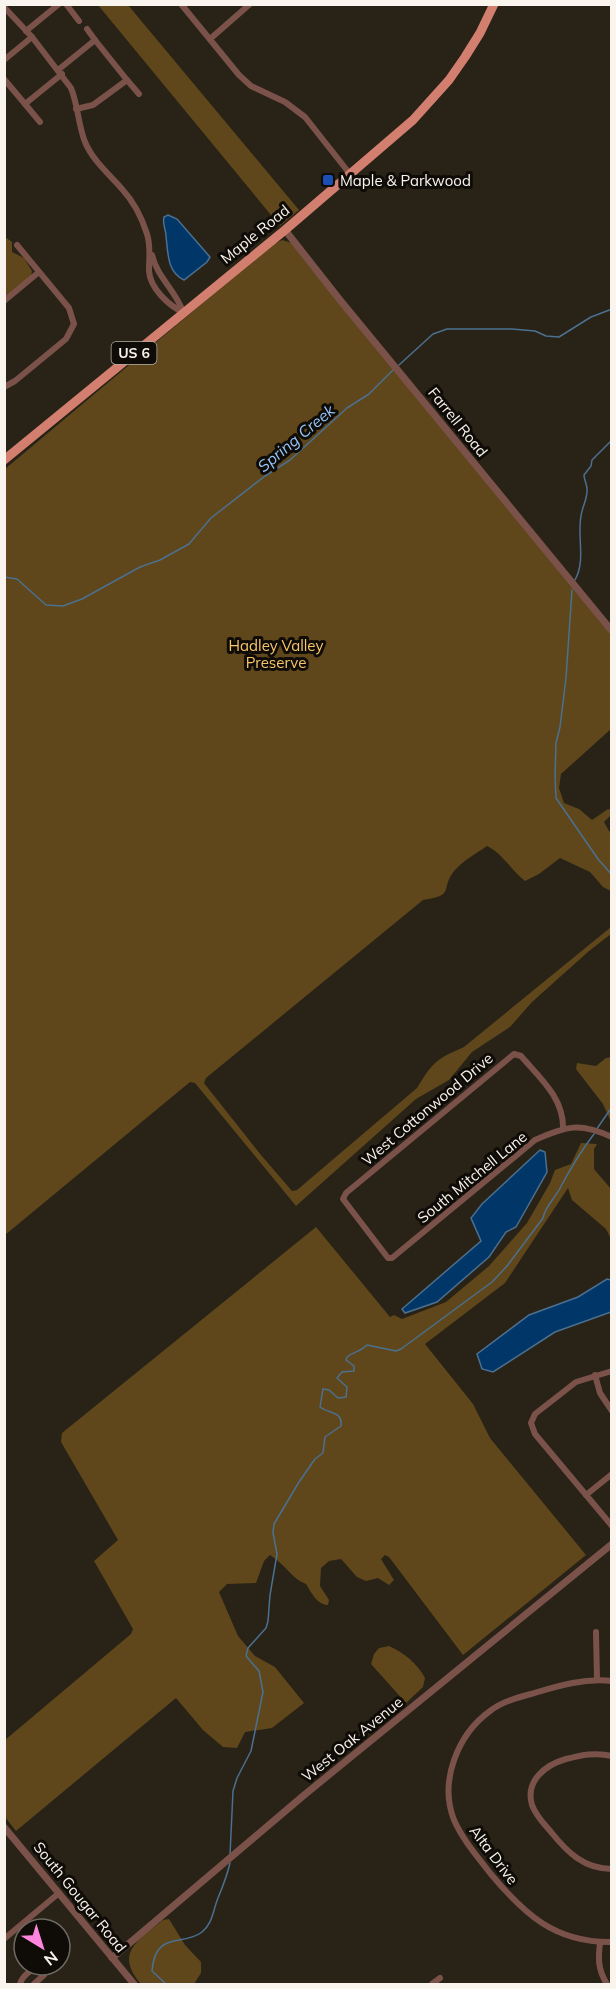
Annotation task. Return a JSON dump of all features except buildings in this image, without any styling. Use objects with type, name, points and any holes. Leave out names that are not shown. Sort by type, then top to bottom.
[{"type":"main road","name":"Maple Road","points":[[4,460],[396,136],[432,101],[465,57],[494,4]]},
{"type":"street","points":[[27,31],[59,4]]},
{"type":"street","points":[[66,4],[79,21]]},
{"type":"street","points":[[181,4],[251,86],[285,102],[304,117],[350,174]]},
{"type":"street","points":[[210,39],[250,4]]},
{"type":"street","points":[[4,7],[32,37],[71,88],[86,145],[102,169],[130,199],[147,233],[153,259],[162,279],[179,301],[183,312]]},
{"type":"street","points":[[87,29],[139,94]]},
{"type":"street","points":[[4,60],[32,37]]},
{"type":"street","points":[[25,104],[96,40]]},
{"type":"street","points":[[4,79],[40,122]]},
{"type":"street","points":[[76,108],[101,101],[127,80]]},
{"type":"street","name":"Farrell Road","points":[[285,230],[395,368],[612,631]]},
{"type":"street","points":[[150,243],[149,272],[153,284],[172,307],[183,312]]},
{"type":"street","points":[[4,387],[15,381],[66,339],[74,324],[69,308],[17,245]]},
{"type":"street","points":[[4,301],[39,272]]},
{"type":"street","name":"West Cottonwood Drive","points":[[388,1258],[347,1206],[343,1199],[346,1193],[507,1058],[514,1054],[521,1056],[551,1091],[561,1110],[563,1129]]},
{"type":"street","name":"South Mitchell Lane","points":[[388,1258],[392,1258],[535,1140],[563,1129],[580,1127],[596,1130],[612,1137]]},
{"type":"street","points":[[612,1371],[595,1375],[568,1387],[535,1414],[531,1423],[536,1434],[612,1526]]},
{"type":"street","points":[[595,1375],[600,1393],[612,1411]]},
{"type":"street","points":[[586,1495],[612,1474]]},
{"type":"street","name":"West Oak Avenue","points":[[112,1958],[612,1544]]},
{"type":"street","points":[[596,1632],[597,1679]]},
{"type":"street","name":"Alta Drive","points":[[612,1681],[597,1679],[567,1683],[510,1700],[490,1711],[474,1724],[460,1744],[452,1767],[448,1793],[454,1819],[466,1842],[514,1902],[541,1924],[567,1936],[612,1942]]},
{"type":"street","points":[[612,1756],[587,1753],[552,1763],[539,1773],[532,1788],[532,1804],[538,1817],[568,1852],[583,1862],[602,1869],[612,1869]]},
{"type":"street","name":"South Gougar Road","points":[[4,1827],[134,1984]]},
{"type":"street","points":[[4,1939],[59,1893]]},
{"type":"street","points":[[600,1942],[598,1963],[600,1974],[607,1984]]},
{"type":"street","points":[[20,1984],[22,1979],[35,1968],[43,1967],[44,1976],[34,1984]]},
{"type":"street","points":[[432,1984],[440,1978]]},
{"type":"green space","points":[[98,5],[128,5],[299,210],[280,226]]},
{"type":"green space","points":[[5,237],[12,242],[12,252],[24,258],[32,271],[31,276],[5,297]]},
{"type":"green space","name":"Hadley Valley Preserve","points":[[282,240],[292,243],[611,634],[611,729],[561,774],[559,788],[564,803],[579,809],[592,820],[608,809],[611,810],[610,816],[604,822],[611,832],[611,891],[603,887],[590,872],[560,858],[539,874],[525,881],[487,846],[455,870],[444,893],[423,900],[206,1078],[204,1083],[292,1191],[297,1190],[417,1088],[436,1062],[464,1047],[611,927],[611,934],[532,1002],[510,1027],[472,1052],[449,1080],[416,1099],[296,1206],[195,1083],[190,1082],[5,1235],[5,469],[272,245]]},
{"type":"green space","points":[[611,1057],[611,1122],[603,1104],[576,1069],[577,1063],[596,1066]]},
{"type":"green space","points":[[581,1143],[597,1144],[594,1149],[594,1169],[611,1189],[611,1239],[606,1229],[572,1200],[568,1188],[505,1283],[425,1344],[473,1404],[490,1438],[586,1555],[463,1655],[389,1557],[385,1555],[381,1559],[394,1580],[389,1585],[378,1578],[366,1581],[357,1577],[341,1559],[329,1561],[321,1568],[320,1586],[329,1600],[328,1605],[317,1600],[306,1584],[270,1555],[264,1561],[256,1583],[227,1584],[219,1592],[238,1636],[255,1656],[275,1667],[304,1703],[272,1728],[245,1732],[237,1748],[223,1747],[203,1730],[176,1698],[16,1831],[5,1817],[5,1740],[131,1634],[133,1629],[94,1561],[118,1540],[61,1442],[62,1433],[316,1227],[390,1317],[394,1315],[402,1319],[446,1302],[489,1266],[527,1223],[555,1170],[571,1164]]},
{"type":"green space","points":[[389,1646],[410,1659],[425,1678],[423,1687],[406,1703],[371,1664],[379,1648]]},
{"type":"green space","points":[[169,1919],[185,1945],[201,1962],[201,1973],[194,1984],[141,1984],[133,1973],[130,1963],[133,1948],[163,1920]]},
{"type":"water","points":[[168,215],[177,219],[210,257],[184,280],[174,272],[169,261],[163,222],[164,217]]},
{"type":"water","points":[[540,1150],[545,1152],[547,1172],[516,1227],[506,1232],[489,1257],[437,1302],[405,1313],[402,1309],[481,1241],[471,1218],[482,1204]]},
{"type":"water","points":[[607,1279],[611,1280],[611,1312],[555,1332],[493,1372],[482,1369],[477,1354],[529,1315],[578,1297]]},
{"type":"waterway","name":"Spring Creek","points":[[399,365],[433,334],[447,329],[512,329],[535,331],[546,336],[559,337],[591,317],[612,309]]},
{"type":"waterway","name":"Spring Creek","points":[[4,577],[17,579],[46,605],[63,606],[82,599],[140,567],[160,560],[189,544],[211,518],[265,476],[290,460],[347,408],[369,394],[393,370]]},
{"type":"waterway","points":[[575,580],[580,565],[580,524],[587,492],[584,475],[591,466],[592,460],[612,440]]},
{"type":"waterway","points":[[572,590],[566,678],[556,743],[556,798],[598,859],[612,875]]},
{"type":"waterway","points":[[596,1130],[612,1107]]},
{"type":"waterway","points":[[230,1855],[233,1791],[251,1751],[263,1692],[259,1671],[246,1656],[248,1648],[266,1628],[268,1621],[277,1554],[273,1533],[274,1524],[299,1482],[315,1459],[323,1453],[325,1437],[341,1426],[338,1415],[320,1407],[323,1389],[329,1390],[338,1398],[346,1397],[347,1387],[337,1378],[342,1372],[354,1371],[354,1366],[346,1360],[347,1357],[367,1345],[396,1351],[401,1349],[492,1282],[543,1218],[594,1134]]},
{"type":"waterway","points":[[166,1984],[152,1971],[158,1950],[171,1942],[195,1936],[206,1928],[230,1863]]},
{"type":"place","name":"Maple & Parkwood","points":[[328,180]]}]
